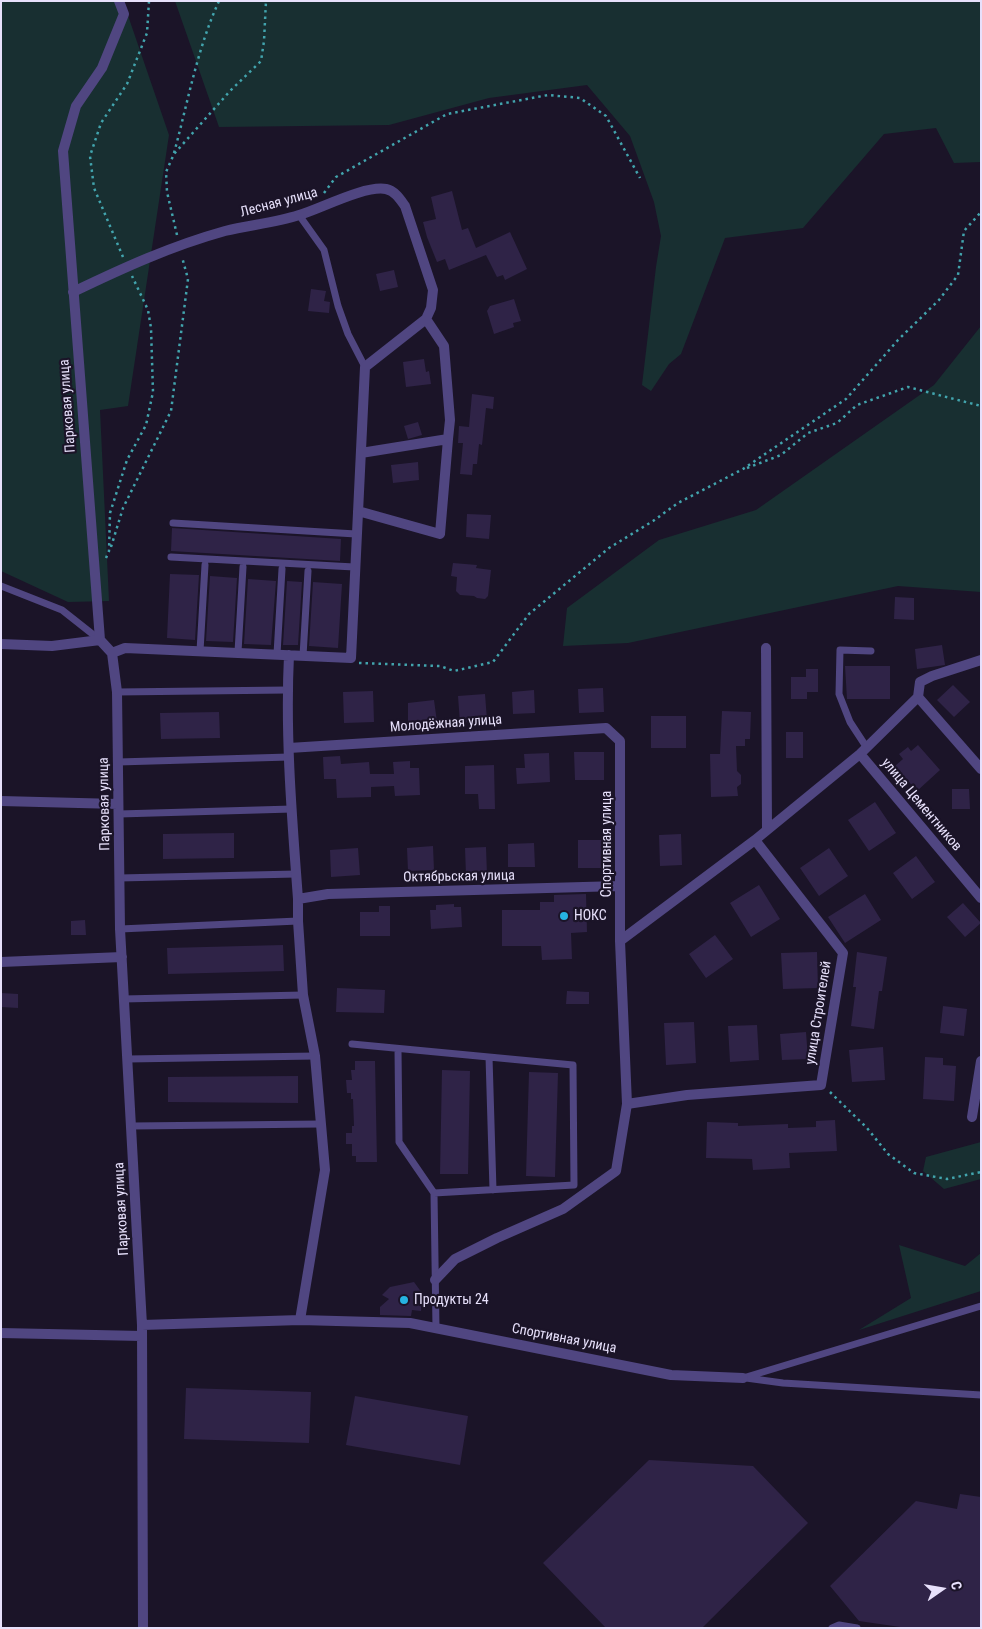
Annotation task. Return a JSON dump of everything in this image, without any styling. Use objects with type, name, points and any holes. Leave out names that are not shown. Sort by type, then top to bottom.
[{"type":"street","name":"Парковая улица","points":[[100,640],[63,151],[76,106],[102,68],[124,14],[119,1]]},
{"type":"street","name":"Лесная улица","points":[[73,292],[127,266],[179,246],[225,231],[299,215],[370,190],[386,189],[398,196],[405,206],[433,290],[431,308],[426,319]]},
{"type":"street","points":[[1,644],[52,646],[100,640],[112,653],[125,648],[351,658],[354,567],[365,367],[426,319],[444,346],[450,420],[440,534],[358,511]]},
{"type":"street","points":[[361,452],[448,439]]},
{"type":"street","points":[[766,648],[767,830]]},
{"type":"street","name":"Парковая улица","points":[[112,653],[117,692],[119,878],[123,999],[132,1126],[142,1330],[143,1628]]},
{"type":"street","points":[[288,655],[289,752],[303,995],[315,1056],[325,1170],[300,1320]]},
{"type":"street","points":[[620,941],[755,840],[864,751],[918,697],[920,682],[932,676],[981,660]]},
{"type":"street","points":[[918,697],[981,769]]},
{"type":"street","name":"Молодёжная улица","points":[[289,752],[606,728]]},
{"type":"street","name":"Спортивная улица","points":[[435,1280],[455,1259],[563,1209],[616,1172],[627,1104],[620,941],[620,741],[606,728]]},
{"type":"street","name":"улица Цементников","points":[[864,751],[981,898]]},
{"type":"street","points":[[1,801],[118,809]]},
{"type":"street","name":"улица Строителей","points":[[627,1104],[687,1095],[822,1085],[843,953],[755,840]]},
{"type":"street","name":"Октябрьская улица","points":[[298,899],[328,894],[620,886]]},
{"type":"street","points":[[1,962],[122,957]]},
{"type":"street","points":[[972,1117],[981,1061]]},
{"type":"street","name":"Спортивная улица","points":[[1,1333],[142,1330],[300,1320],[410,1323],[671,1375],[743,1378]]},
{"type":"lane","points":[[299,215],[324,250],[338,306],[348,334],[365,367]]},
{"type":"lane","points":[[173,523],[356,534]]},
{"type":"lane","points":[[171,557],[354,567]]},
{"type":"lane","points":[[200,651],[205,565]]},
{"type":"lane","points":[[238,652],[243,567]]},
{"type":"lane","points":[[278,654],[282,569]]},
{"type":"lane","points":[[304,656],[308,571]]},
{"type":"lane","points":[[1,586],[62,610],[100,640]]},
{"type":"lane","points":[[864,751],[839,694],[840,650],[871,651]]},
{"type":"lane","points":[[117,692],[287,690]]},
{"type":"lane","points":[[118,762],[289,752]]},
{"type":"lane","points":[[118,809],[292,809]]},
{"type":"lane","points":[[119,878],[296,874]]},
{"type":"lane","points":[[120,929],[298,921]]},
{"type":"lane","points":[[123,999],[303,995]]},
{"type":"lane","points":[[352,1044],[573,1065],[574,1185],[434,1193]]},
{"type":"lane","points":[[398,1049],[399,1142],[434,1193],[436,1328]]},
{"type":"lane","points":[[128,1059],[315,1056]]},
{"type":"lane","points":[[489,1057],[493,1190]]},
{"type":"lane","points":[[132,1126],[321,1124]]},
{"type":"lane","points":[[743,1378],[981,1306]]},
{"type":"lane","name":"Спортивная улица","points":[[743,1378],[783,1383],[981,1395]]},
{"type":"lane","points":[[832,1628],[839,1625],[858,1628]]},
{"type":"path","points":[[110,551],[110,513],[127,460],[146,425],[153,392],[151,328],[148,310],[94,188],[90,156],[101,123],[127,84],[147,33],[150,1]]},
{"type":"path","points":[[95,578],[110,551],[123,508],[171,411],[188,279],[167,192],[166,172],[174,154],[192,80],[219,1]]},
{"type":"path","points":[[174,154],[230,91],[261,61],[266,1]]},
{"type":"path","points":[[311,210],[336,177],[447,114],[548,95],[580,98],[606,116],[640,178]]},
{"type":"path","points":[[351,658],[354,663],[440,666],[454,671],[493,662],[529,614],[609,548],[654,521],[678,503],[743,469],[846,398],[898,340],[939,300],[958,275],[964,231],[981,212]]},
{"type":"path","points":[[743,469],[781,455],[808,433],[837,423],[857,405],[908,387],[981,406]]},
{"type":"path","points":[[822,1085],[868,1128],[888,1154],[914,1173],[947,1179],[981,1172]]},
{"type":"green space","points":[[1,1],[123,1],[169,135],[128,406],[100,410],[109,601],[68,602],[1,571]]},
{"type":"green space","points":[[175,1],[981,1],[981,162],[954,163],[936,128],[884,134],[803,228],[725,238],[681,354],[669,364],[651,391],[642,385],[661,236],[654,202],[630,136],[587,85],[489,98],[389,125],[219,127]]},
{"type":"green space","points":[[981,326],[981,592],[898,586],[628,643],[563,646],[567,608],[659,540],[756,510],[934,385]]},
{"type":"green space","points":[[981,1142],[981,1179],[944,1189],[923,1171],[926,1157]]},
{"type":"green space","points":[[899,1245],[965,1266],[981,1253],[981,1291],[859,1330],[911,1298]]},
{"type":"building","points":[[452,191],[462,230],[468,228],[476,248],[510,232],[527,269],[505,280],[503,275],[497,277],[486,255],[449,270],[445,259],[437,262],[423,222],[436,219],[431,197]]},
{"type":"building","points":[[394,270],[398,287],[380,291],[376,274]]},
{"type":"building","points":[[311,289],[326,291],[324,301],[330,302],[329,313],[308,311]]},
{"type":"building","points":[[514,299],[521,321],[513,323],[514,327],[494,334],[487,311],[490,306]]},
{"type":"building","points":[[424,359],[426,372],[429,371],[431,384],[406,387],[403,362]]},
{"type":"building","points":[[472,394],[494,397],[493,409],[486,408],[482,445],[479,444],[477,464],[473,464],[472,475],[460,474],[463,443],[458,443],[459,426],[469,427]]},
{"type":"building","points":[[418,422],[422,435],[408,439],[404,426]]},
{"type":"building","points":[[418,462],[419,480],[393,483],[391,465]]},
{"type":"building","points":[[467,514],[491,515],[489,539],[466,537]]},
{"type":"building","points":[[172,528],[341,539],[340,561],[171,551]]},
{"type":"building","points":[[453,563],[477,565],[476,568],[491,570],[488,596],[485,599],[460,595],[456,591],[457,577],[451,576]]},
{"type":"building","points":[[170,574],[199,575],[195,640],[167,638]]},
{"type":"building","points":[[210,576],[237,578],[233,642],[206,641]]},
{"type":"building","points":[[248,579],[276,581],[271,645],[244,644]]},
{"type":"building","points":[[287,581],[302,582],[298,645],[283,645]]},
{"type":"building","points":[[313,582],[342,584],[338,648],[309,646]]},
{"type":"building","points":[[895,597],[914,598],[914,620],[894,619]]},
{"type":"building","points":[[942,645],[945,665],[917,669],[915,649]]},
{"type":"building","points":[[845,666],[890,666],[890,699],[847,699]]},
{"type":"building","points":[[806,669],[818,669],[818,692],[807,692],[807,699],[791,699],[791,677],[806,677]]},
{"type":"building","points":[[953,685],[970,702],[954,717],[937,700]]},
{"type":"building","points":[[603,688],[604,712],[579,713],[578,689]]},
{"type":"building","points":[[534,690],[535,713],[513,714],[512,692]]},
{"type":"building","points":[[373,691],[374,722],[344,723],[343,692]]},
{"type":"building","points":[[485,694],[487,720],[460,723],[458,696]]},
{"type":"building","points":[[434,700],[437,722],[408,725],[408,703]]},
{"type":"building","points":[[722,711],[751,712],[750,739],[745,739],[745,746],[736,746],[737,771],[741,775],[741,784],[737,787],[738,796],[711,797],[710,754],[720,754]]},
{"type":"building","points":[[219,712],[220,738],[161,739],[160,713]]},
{"type":"building","points":[[651,716],[686,716],[686,748],[651,748]]},
{"type":"building","points":[[786,732],[803,732],[803,758],[786,758]]},
{"type":"building","points":[[918,745],[940,770],[917,791],[895,766],[903,759],[899,754],[908,747],[911,751]]},
{"type":"building","points":[[574,752],[604,752],[604,780],[575,780]]},
{"type":"building","points":[[549,753],[550,782],[517,784],[516,768],[525,768],[524,754]]},
{"type":"building","points":[[340,756],[341,764],[369,762],[370,774],[394,774],[393,762],[410,761],[410,768],[419,768],[420,795],[395,796],[394,786],[371,787],[371,797],[337,798],[336,779],[324,779],[323,757]]},
{"type":"building","points":[[494,765],[495,809],[479,809],[478,794],[465,794],[465,766]]},
{"type":"building","points":[[952,789],[969,789],[970,809],[952,809]]},
{"type":"building","points":[[875,802],[896,833],[869,851],[848,820]]},
{"type":"building","points":[[234,833],[234,858],[163,859],[163,834]]},
{"type":"building","points":[[681,834],[682,865],[660,866],[659,835]]},
{"type":"building","points":[[578,840],[610,840],[610,868],[578,868]]},
{"type":"building","points":[[534,843],[535,867],[508,867],[508,844]]},
{"type":"building","points":[[433,846],[434,870],[408,871],[407,848]]},
{"type":"building","points":[[486,847],[487,875],[466,875],[465,848]]},
{"type":"building","points":[[358,848],[360,875],[331,877],[330,850]]},
{"type":"building","points":[[829,848],[848,876],[819,896],[800,868]]},
{"type":"building","points":[[916,856],[935,882],[912,899],[893,873]]},
{"type":"building","points":[[759,885],[780,919],[751,937],[730,903]]},
{"type":"building","name":"НОКС","points":[[586,894],[587,932],[571,933],[572,959],[542,960],[541,946],[502,946],[502,910],[540,910],[540,902],[554,902],[554,895]]},
{"type":"building","points":[[865,894],[881,920],[845,943],[828,917]]},
{"type":"building","points":[[963,903],[981,923],[965,937],[947,917]]},
{"type":"building","points":[[454,904],[454,907],[461,907],[462,927],[431,929],[430,910],[436,910],[436,905]]},
{"type":"building","points":[[379,906],[390,906],[390,936],[360,936],[360,912],[379,912]]},
{"type":"building","points":[[85,920],[86,935],[71,935],[71,921]]},
{"type":"building","points":[[715,935],[733,959],[706,978],[689,954]]},
{"type":"building","points":[[283,945],[284,971],[168,974],[167,948]]},
{"type":"building","points":[[817,952],[818,988],[783,989],[781,953]]},
{"type":"building","points":[[857,952],[887,957],[882,991],[879,991],[874,1029],[851,1026],[856,987],[853,987]]},
{"type":"building","points":[[337,988],[385,990],[384,1013],[336,1012]]},
{"type":"building","points":[[567,991],[589,992],[589,1004],[566,1004]]},
{"type":"building","points":[[1,993],[18,994],[18,1008],[1,1007]]},
{"type":"building","points":[[943,1006],[967,1009],[964,1036],[940,1033]]},
{"type":"building","points":[[694,1022],[696,1063],[666,1065],[664,1023]]},
{"type":"building","points":[[757,1025],[759,1060],[730,1062],[728,1026]]},
{"type":"building","points":[[806,1032],[808,1059],[782,1060],[780,1034]]},
{"type":"building","points":[[883,1047],[885,1080],[852,1082],[849,1050]]},
{"type":"building","points":[[925,1057],[943,1058],[943,1065],[956,1066],[954,1101],[923,1099]]},
{"type":"building","points":[[355,1061],[375,1061],[377,1162],[356,1162],[356,1156],[352,1156],[352,1144],[346,1144],[346,1133],[352,1133],[352,1126],[354,1126],[353,1099],[351,1099],[351,1093],[347,1093],[346,1080],[352,1080],[351,1070],[355,1070]]},
{"type":"building","points":[[442,1070],[470,1071],[468,1174],[440,1174]]},
{"type":"building","points":[[529,1072],[558,1073],[555,1177],[526,1176]]},
{"type":"building","points":[[298,1076],[298,1103],[168,1102],[168,1077]]},
{"type":"building","points":[[835,1120],[837,1151],[789,1153],[790,1168],[753,1170],[752,1159],[706,1158],[707,1122],[738,1123],[738,1126],[788,1124],[788,1128],[816,1127],[816,1121]]},
{"type":"building","name":"Продукты 24","points":[[414,1282],[422,1293],[421,1311],[412,1310],[411,1316],[380,1315],[380,1307],[389,1299],[382,1295],[390,1287]]},
{"type":"building","points":[[186,1388],[311,1392],[309,1443],[184,1439]]},
{"type":"building","points":[[355,1396],[468,1416],[460,1465],[346,1445]]},
{"type":"building","points":[[649,1460],[753,1466],[808,1523],[702,1628],[606,1628],[543,1563]]},
{"type":"building","points":[[960,1494],[981,1497],[981,1628],[907,1628],[859,1621],[830,1586],[916,1501],[957,1509]]},
{"type":"place","name":"НОКС","points":[[564,916]]},
{"type":"place","name":"Продукты 24","points":[[404,1300]]}]
